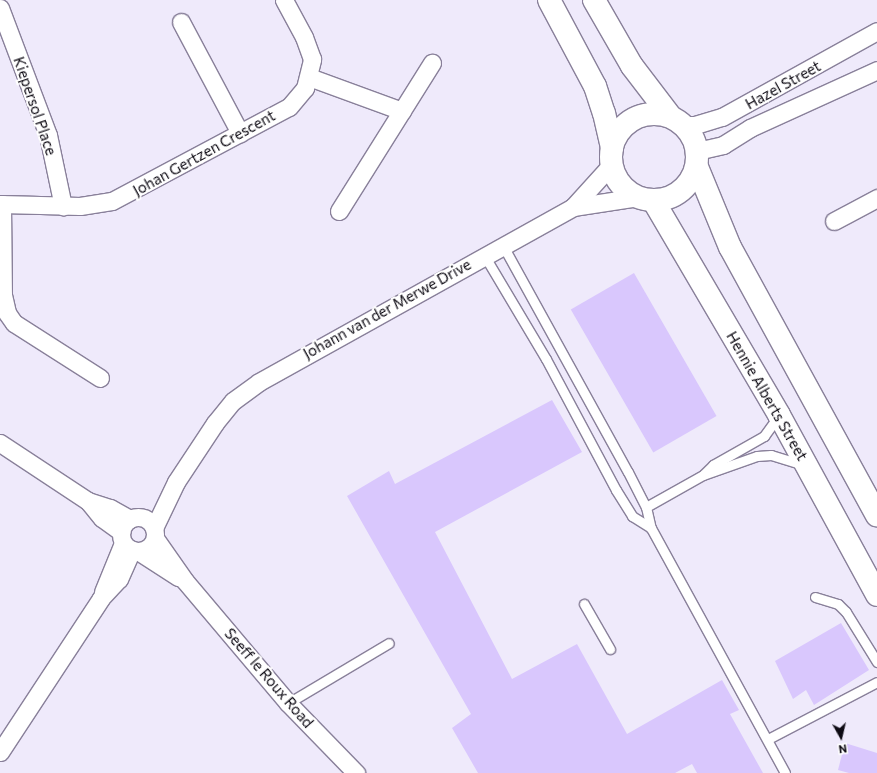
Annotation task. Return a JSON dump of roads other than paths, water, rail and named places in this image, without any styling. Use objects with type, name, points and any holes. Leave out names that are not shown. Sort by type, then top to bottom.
[{"type":"street","name":"Johan Gertzen Crescent","points":[[1,204],[63,206],[98,204],[126,196],[289,107],[301,94],[309,77],[310,52],[284,0]]},
{"type":"street","name":"Hennie Alberts Street","points":[[549,0],[595,86],[606,119],[616,178],[626,189],[646,198],[779,415],[877,595]]},
{"type":"street","points":[[594,0],[632,66],[677,121],[693,137],[697,159],[730,247],[877,515]]},
{"type":"street","name":"Kiepersol Place","points":[[0,8],[48,135],[63,206]]},
{"type":"street","points":[[181,22],[240,133]]},
{"type":"street","name":"Hazel Street","points":[[677,121],[695,125],[722,117],[877,31]]},
{"type":"street","points":[[338,211],[432,63]]},
{"type":"street","name":"Hazel Street","points":[[697,159],[750,128],[877,70]]},
{"type":"street","points":[[309,77],[402,111]]},
{"type":"street","points":[[573,207],[612,156],[618,134],[628,122],[642,115],[657,114],[677,121]]},
{"type":"street","points":[[646,198],[667,198],[681,191],[691,180],[697,159]]},
{"type":"street","name":"Johann van der Merwe Drive","points":[[0,752],[101,598],[119,579],[130,536],[176,482],[215,423],[233,401],[277,371],[502,244],[573,207],[646,198]]},
{"type":"street","points":[[834,221],[877,198]]},
{"type":"street","points":[[1,204],[3,296],[7,313],[14,323],[100,378]]},
{"type":"street","points":[[0,443],[88,501],[102,518],[149,548],[154,533]]},
{"type":"street","name":"Johann van der Merwe Drive","points":[[154,533],[176,482]]},
{"type":"street","name":"Seeff le Roux Road","points":[[185,581],[130,536],[147,519],[154,533],[185,581],[288,703],[356,773]]},
{"type":"lane","points":[[502,244],[562,350],[646,507],[651,528],[768,738],[785,773]]},
{"type":"lane","points":[[484,255],[542,353],[616,490],[632,516],[651,528]]},
{"type":"lane","points":[[703,475],[713,465],[764,436],[779,415]]},
{"type":"lane","points":[[646,507],[703,475],[764,454],[807,465]]},
{"type":"lane","points":[[815,597],[838,604],[846,612],[877,662]]},
{"type":"lane","points":[[584,604],[610,649]]},
{"type":"lane","points":[[288,703],[389,643]]},
{"type":"lane","points":[[768,738],[877,682]]}]
